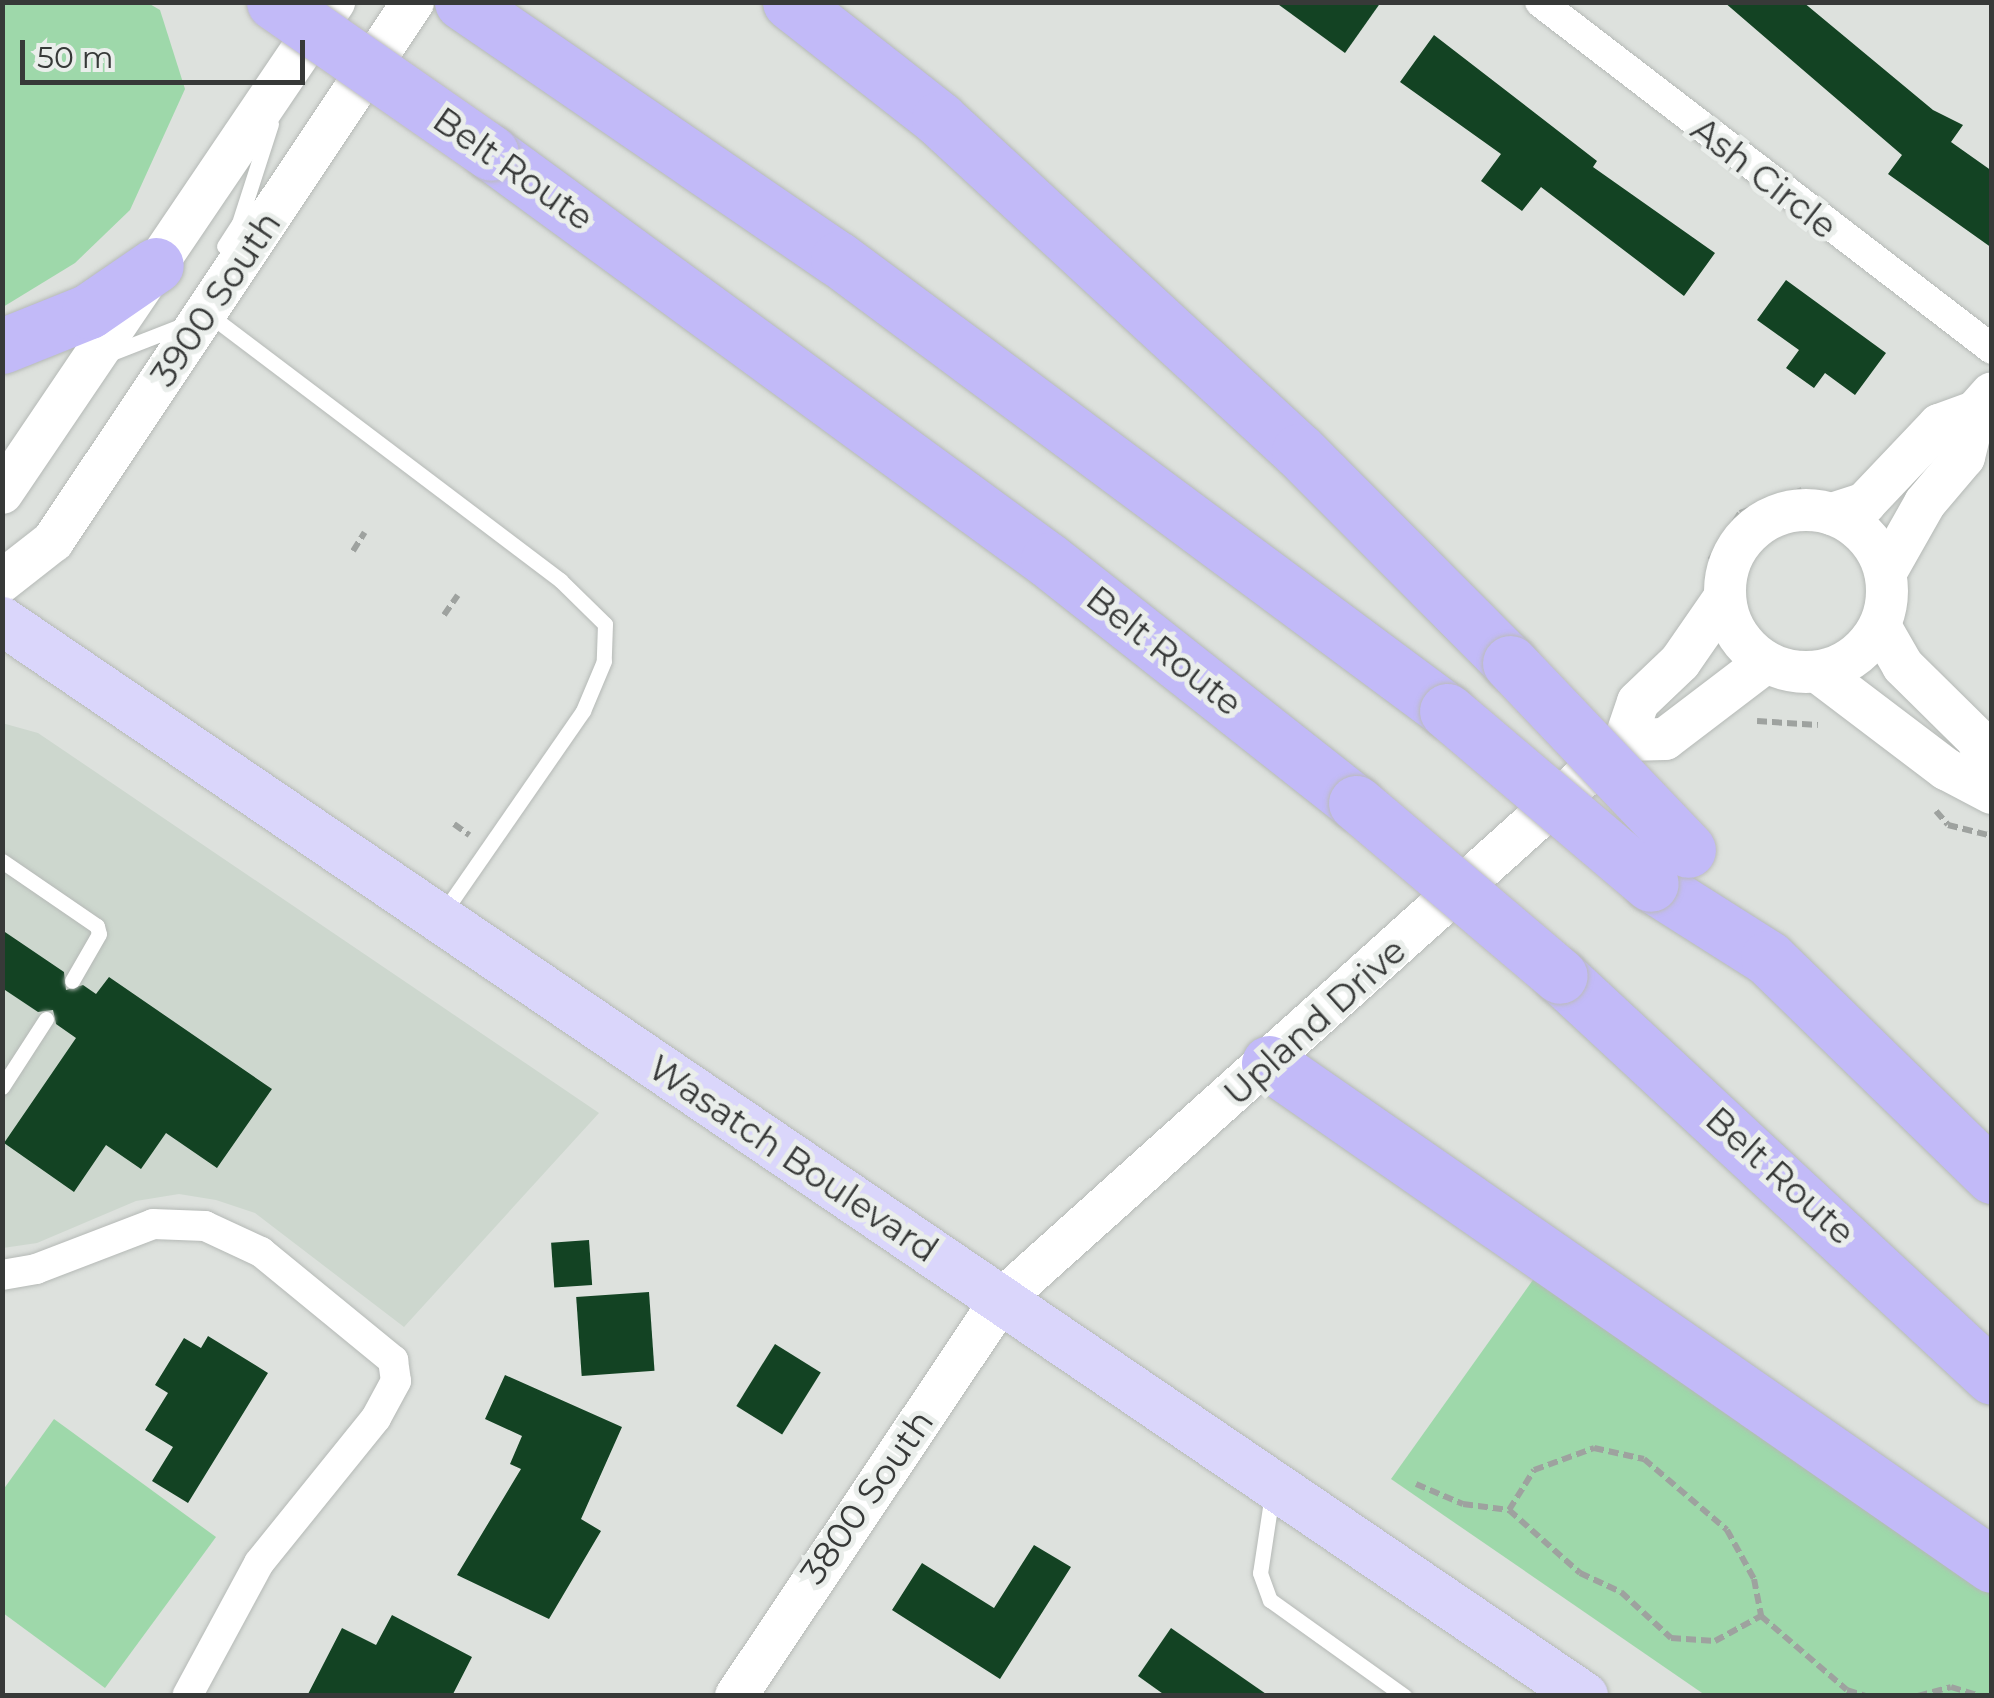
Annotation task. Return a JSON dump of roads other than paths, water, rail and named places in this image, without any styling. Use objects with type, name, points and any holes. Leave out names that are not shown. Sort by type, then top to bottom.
[{"type":"highway","name":"Belt Route","points":[[274,2],[492,153],[1048,560],[1356,803],[1560,976],[1992,1377]]},
{"type":"highway","points":[[462,2],[838,259],[1447,711],[1670,867],[1992,1176]]},
{"type":"highway","points":[[790,2],[939,119],[1299,450],[1510,663],[1670,867]]},
{"type":"highway","points":[[2,346],[89,311],[156,265]]},
{"type":"highway","points":[[1269,1063],[1992,1564]]},
{"type":"main road","name":"Wasatch Boulevard","points":[[2,622],[1584,1696]]},
{"type":"street","name":"3900 South","points":[[2,494],[334,2]]},
{"type":"street","name":"3900 South","points":[[2,582],[53,541],[413,2]]},
{"type":"street","name":"Ash Circle","points":[[1540,2],[1992,349]]},
{"type":"street","points":[[1832,514],[1866,503],[1939,424],[1983,402]]},
{"type":"street","points":[[1818,672],[1854,656],[1880,626],[1886,572],[1906,530],[1964,457],[1983,402]]},
{"type":"street","points":[[1886,572],[1856,526],[1832,514],[1806,510],[1757,526],[1728,571],[1725,597],[1731,623],[1766,662],[1818,672],[1946,769],[1992,793]]},
{"type":"street","name":"Upland Drive","points":[[1001,1300],[1625,740],[1638,702],[1680,662],[1725,597]]},
{"type":"street","points":[[1880,626],[1902,666],[1978,740],[1992,781]]},
{"type":"street","points":[[1625,740],[1664,739],[1766,662]]},
{"type":"street","points":[[2,1275],[36,1270],[154,1224],[205,1226],[262,1252],[393,1360],[396,1381],[376,1418],[259,1563],[186,1696]]},
{"type":"street","name":"3800 South","points":[[736,1696],[1001,1300]]},
{"type":"lane","points":[[207,313],[218,257],[240,223],[287,72]]},
{"type":"lane","points":[[94,358],[156,339],[207,313]]},
{"type":"lane","points":[[207,313],[530,557],[606,624],[604,661],[583,710],[440,918]]},
{"type":"lane","points":[[2,861],[85,914],[99,934],[72,980]]},
{"type":"lane","points":[[2,1087],[46,1019]]},
{"type":"lane","points":[[1274,1485],[1260,1574],[1270,1600],[1404,1696]]}]
